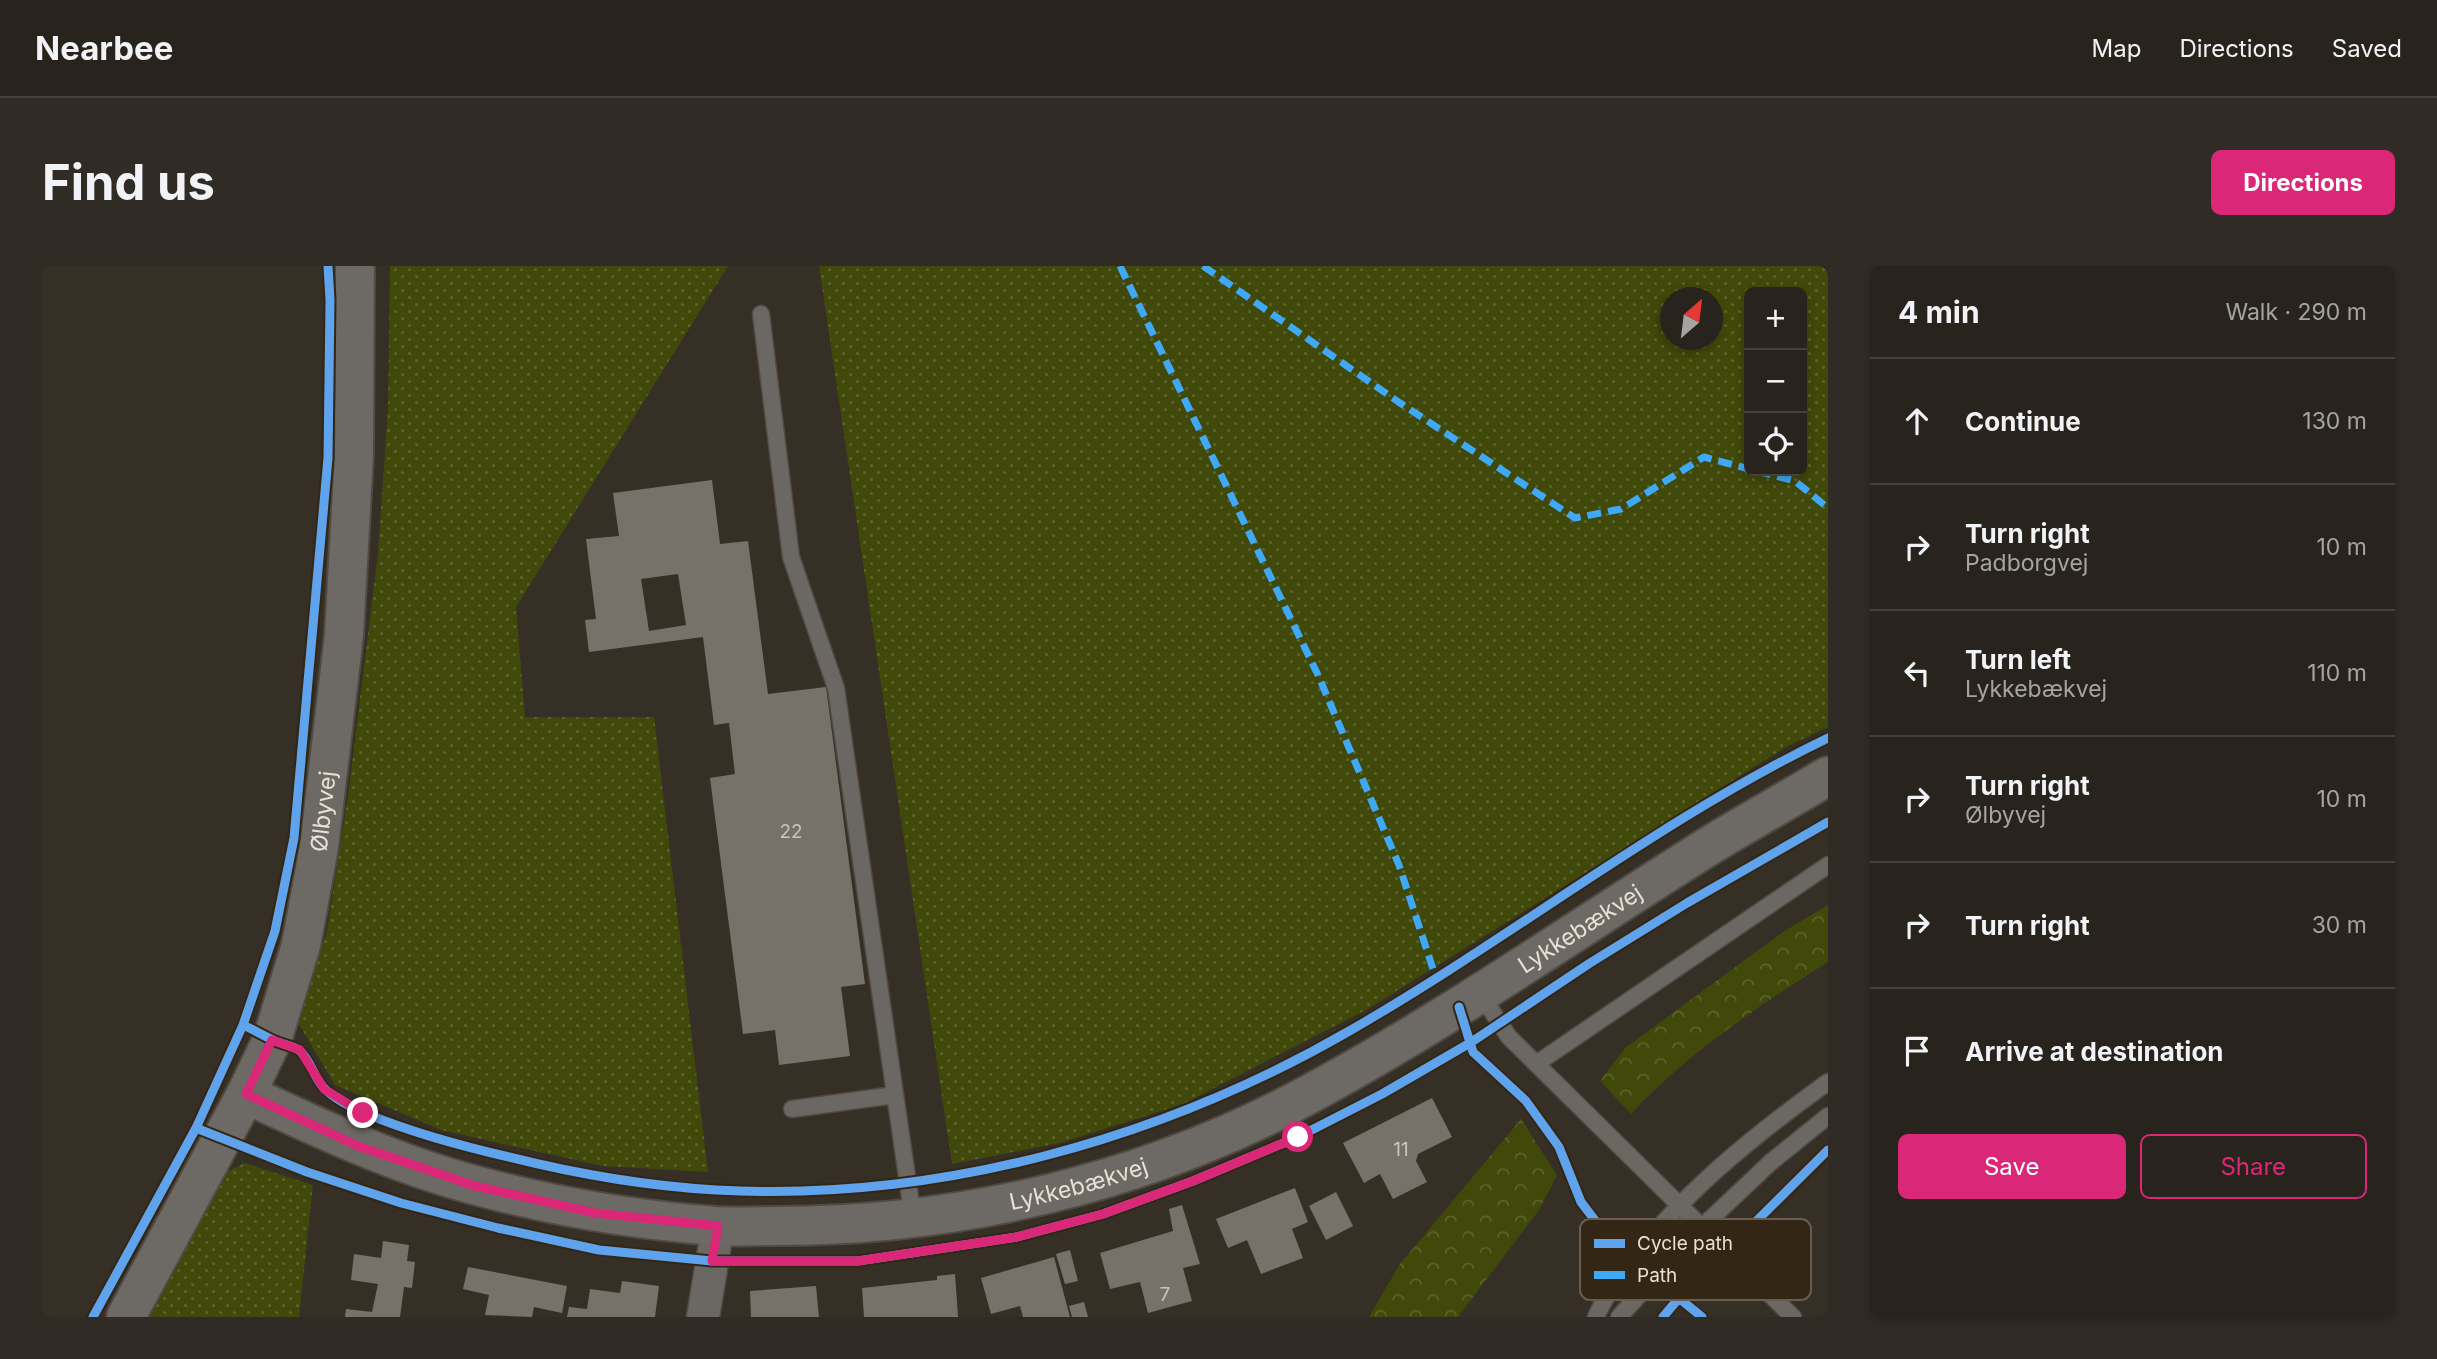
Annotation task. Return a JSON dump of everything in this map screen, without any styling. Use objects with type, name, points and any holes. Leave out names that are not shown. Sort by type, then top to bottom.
[{"type":"street","name":"Ølbyvej","points":[[126,1317],[246,1094],[272,1040],[301,945],[319,847],[344,635],[354,455],[355,266]]},
{"type":"street","name":"Lykkebækvej","points":[[246,1094],[358,1146],[475,1186],[595,1213],[718,1226],[839,1226],[960,1213],[1079,1187],[1194,1148],[1304,1097],[1481,995],[1712,845],[1828,776]]},
{"type":"street","points":[[703,1317],[718,1226]]},
{"type":"lane","points":[[761,314],[791,557],[836,688],[913,1218]]},
{"type":"lane","points":[[1536,1064],[1828,865]]},
{"type":"lane","points":[[1481,995],[1509,1037],[1694,1219]]},
{"type":"lane","points":[[1666,1219],[1679,1204],[1753,1141],[1828,1082]]},
{"type":"lane","points":[[792,1109],[895,1095]]},
{"type":"lane","points":[[1710,1219],[1771,1161],[1828,1116]]},
{"type":"lane","points":[[1596,1317],[1603,1300]]},
{"type":"lane","points":[[1619,1317],[1635,1300]]},
{"type":"lane","points":[[1776,1300],[1793,1317]]},
{"type":"green space","points":[[390,266],[728,266],[516,607],[525,717],[654,717],[708,1172],[602,1166],[441,1130],[335,1085],[298,1023],[327,931],[348,796],[378,553],[388,408]]},
{"type":"green space","points":[[819,266],[1828,266],[1828,727],[1786,747],[1368,1009],[1183,1104],[1060,1143],[952,1164]]},
{"type":"green space","points":[[1828,905],[1828,962],[1750,1013],[1700,1051],[1631,1114],[1600,1081],[1625,1048],[1783,932]]},
{"type":"green space","points":[[1521,1119],[1557,1175],[1539,1210],[1458,1317],[1369,1317],[1400,1264]]},
{"type":"green space","points":[[245,1163],[313,1185],[299,1317],[150,1317],[226,1172]]},
{"type":"building","points":[[712,480],[720,544],[748,541],[768,694],[826,687],[865,984],[841,987],[850,1056],[779,1065],[775,1030],[743,1034],[710,778],[735,774],[729,723],[714,725],[703,637],[589,652],[585,620],[596,619],[586,539],[619,536],[613,493]],"holes":[[[678,574],[686,625],[649,631],[641,579]]]},
{"type":"building","points":[[1432,1098],[1452,1137],[1418,1154],[1416,1161],[1427,1182],[1393,1199],[1380,1174],[1364,1183],[1343,1143]]},
{"type":"building","points":[[1295,1188],[1308,1222],[1292,1229],[1303,1258],[1261,1274],[1247,1240],[1228,1248],[1216,1219]]},
{"type":"building","points":[[1336,1192],[1353,1226],[1326,1240],[1309,1206]]},
{"type":"building","points":[[1182,1205],[1200,1264],[1183,1268],[1192,1301],[1148,1313],[1140,1282],[1110,1289],[1100,1253],[1173,1231],[1169,1209]]},
{"type":"building","points":[[383,1241],[409,1245],[407,1261],[415,1262],[412,1288],[404,1287],[400,1317],[345,1317],[346,1309],[372,1312],[378,1284],[351,1280],[354,1254],[381,1258]]},
{"type":"building","points":[[1070,1250],[1078,1281],[1065,1284],[1056,1254]]},
{"type":"building","points":[[1054,1257],[1070,1317],[1023,1317],[1020,1306],[991,1314],[981,1278]]},
{"type":"building","points":[[468,1267],[567,1286],[562,1313],[534,1307],[532,1317],[485,1315],[489,1295],[463,1289]]},
{"type":"building","points":[[955,1274],[958,1317],[864,1317],[862,1288],[937,1280],[937,1276]]},
{"type":"building","points":[[622,1281],[659,1286],[655,1317],[567,1317],[569,1307],[587,1309],[590,1289],[620,1293]]},
{"type":"building","points":[[816,1286],[819,1317],[751,1317],[750,1291]]},
{"type":"building","points":[[1084,1302],[1088,1317],[1072,1317],[1069,1306]]},
{"type":"marked path","points":[[1120,266],[1318,675],[1399,865],[1436,978]]},
{"type":"marked path","points":[[1203,266],[1397,401],[1575,518],[1621,509],[1704,457],[1744,468]]},
{"type":"marked path","points":[[1776,476],[1795,481],[1828,508]]},
{"type":"cycle path","points":[[93,1317],[196,1128],[243,1025],[275,931],[294,838],[328,458],[328,266]]},
{"type":"cycle path","points":[[243,1025],[299,1050],[323,1087],[356,1109],[437,1138],[560,1169],[638,1182],[716,1190],[799,1191],[882,1186],[964,1174],[1045,1156],[1125,1132],[1203,1103],[1278,1069],[1411,994],[1705,805],[1828,738]]},
{"type":"cycle path","points":[[196,1128],[307,1172],[401,1203],[599,1250],[712,1261],[858,1261],[1017,1237],[1103,1214],[1193,1181],[1298,1137],[1382,1094],[1470,1043],[1590,963],[1687,903],[1828,822]]},
{"type":"cycle path","points":[[1459,1007],[1473,1052],[1526,1101],[1559,1147],[1581,1202],[1594,1219]]},
{"type":"cycle path","points":[[1759,1219],[1828,1150]]},
{"type":"cycle path","points":[[1663,1317],[1677,1300]]},
{"type":"cycle path","points":[[1681,1300],[1702,1317]]},
{"type":"route","points":[[363,1113],[324,1089],[300,1050],[272,1040],[246,1094],[358,1146],[475,1186],[595,1213],[718,1226],[712,1261],[858,1261],[1017,1237],[1103,1214],[1193,1181],[1298,1137]]}]
